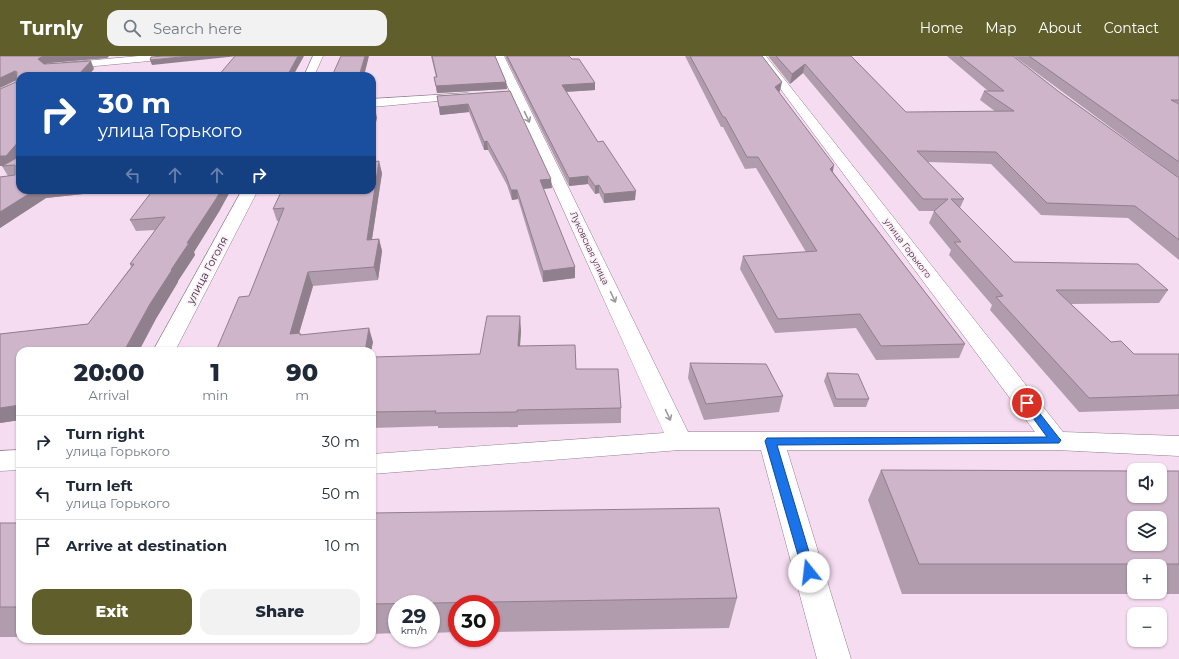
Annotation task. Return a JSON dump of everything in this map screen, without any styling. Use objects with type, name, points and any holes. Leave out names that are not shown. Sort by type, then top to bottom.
[{"type":"street","points":[[69,56],[55,65],[171,56]]},
{"type":"street","points":[[311,72],[318,56]]},
{"type":"street","name":"Луковская улица","points":[[498,56],[508,94],[680,441]]},
{"type":"street","name":"улица Горького","points":[[761,56],[1056,440]]},
{"type":"street","points":[[376,103],[478,96]]},
{"type":"street","name":"улица Гоголя","points":[[166,347],[248,194]]},
{"type":"street","points":[[376,464],[680,441],[1056,440],[1179,446]]},
{"type":"street","points":[[771,441],[834,659]]},
{"type":"street","points":[[0,461],[16,460]]},
{"type":"building","points":[[0,56],[43,56],[38,59],[44,64],[91,61],[81,72],[15,71],[0,78]]},
{"type":"building","points":[[191,56],[150,60],[151,57]]},
{"type":"building","points":[[235,56],[298,56],[289,72],[221,72]]},
{"type":"building","points":[[341,56],[365,56],[360,72],[334,72]]},
{"type":"building","points":[[432,56],[495,56],[506,82],[436,86],[434,77],[437,77]]},
{"type":"building","points":[[507,56],[569,56],[572,59],[579,59],[595,83],[562,85],[598,142],[603,141],[636,191],[604,194],[599,185],[595,186],[588,176],[569,178]]},
{"type":"building","points":[[690,56],[762,56],[782,82],[775,87],[834,165],[830,169],[965,344],[881,346],[860,314],[778,319],[743,256],[817,251],[758,157],[747,157],[725,117],[723,117]]},
{"type":"building","points":[[776,56],[851,56],[906,112],[1014,111],[984,91],[1004,91],[960,56],[1013,56],[1058,91],[1179,178],[1179,240],[1135,206],[1047,203],[996,152],[917,151],[964,199],[951,199],[1014,262],[1138,264],[1168,290],[1056,290],[1111,342],[1121,341],[1134,354],[1179,354],[1179,395],[1089,398],[996,297],[1003,296],[954,242],[961,242],[934,211],[948,199],[923,199],[805,64],[792,74]]},
{"type":"building","points":[[1029,56],[1179,56],[1179,100],[1171,100],[1179,104],[1179,162]]},
{"type":"building","points":[[16,82],[16,145],[6,156],[0,156],[0,89]]},
{"type":"building","points":[[510,91],[551,179],[540,180],[575,267],[543,271],[517,190],[511,190],[506,176],[487,141],[484,142],[468,104],[439,107],[437,96]]},
{"type":"building","points":[[16,158],[16,194],[29,194],[0,212],[0,177],[15,175],[15,165],[2,166]]},
{"type":"building","points":[[376,161],[379,161],[376,181]]},
{"type":"building","points":[[150,194],[219,194],[150,304],[126,347],[16,347],[16,406],[0,408],[0,334],[88,324],[134,264],[130,264],[165,217],[130,220]]},
{"type":"building","points":[[280,194],[374,194],[367,240],[379,239],[374,267],[308,272],[290,334],[300,333],[300,335],[369,328],[366,347],[218,347],[239,297],[249,296],[284,208],[273,209]]},
{"type":"building","points":[[487,316],[520,316],[518,346],[575,345],[576,369],[618,369],[621,408],[517,410],[517,412],[376,412],[376,357],[480,354]]},
{"type":"building","points":[[690,363],[766,364],[783,396],[706,404]]},
{"type":"building","points":[[827,373],[858,374],[869,399],[836,399]]},
{"type":"building","points":[[881,470],[1127,471],[1127,503],[1167,503],[1167,471],[1179,471],[1179,564],[1167,564],[1167,559],[1127,559],[1127,564],[919,564]]},
{"type":"building","points":[[719,508],[737,598],[500,602],[500,595],[448,595],[448,603],[440,603],[440,595],[388,595],[388,604],[376,604],[376,513]]},
{"type":"building","points":[[0,523],[16,523],[16,607],[0,607]]},
{"type":"route","points":[[809,572],[771,441],[1056,440],[1027,403]]}]
